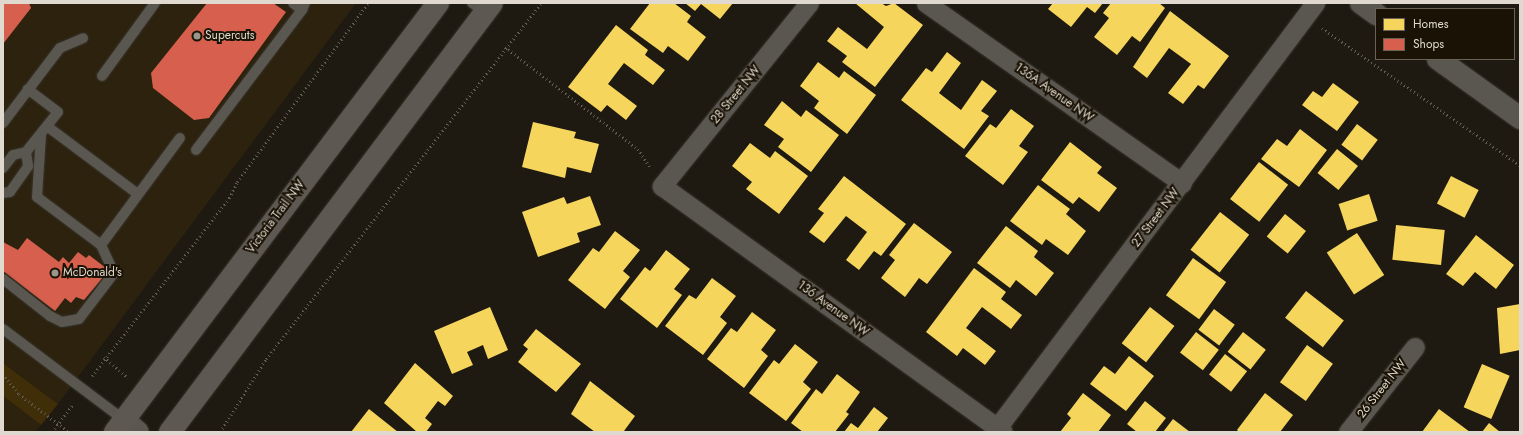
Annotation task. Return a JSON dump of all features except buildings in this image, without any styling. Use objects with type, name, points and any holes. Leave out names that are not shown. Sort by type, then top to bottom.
[{"type":"main road","name":"Victoria Trail NW","points":[[126,428],[438,3]]},
{"type":"main road","points":[[170,432],[483,6]]},
{"type":"street","name":"28 Street NW","points":[[662,186],[809,3]]},
{"type":"street","name":"136A Avenue NW","points":[[926,3],[1182,183]]},
{"type":"street","points":[[1361,3],[1375,13]]},
{"type":"street","name":"27 Street NW","points":[[998,430],[1311,9]]},
{"type":"street","points":[[1439,60],[1520,118]]},
{"type":"street","name":"136 Avenue NW","points":[[662,186],[998,430]]},
{"type":"street","name":"26 Street NW","points":[[1348,432],[1415,347]]},
{"type":"lane","points":[[102,76],[155,3]]},
{"type":"lane","points":[[196,150],[303,6],[293,3]]},
{"type":"lane","points":[[3,123],[60,48],[83,38]]},
{"type":"lane","points":[[3,168],[13,155],[26,152],[58,112],[28,89]]},
{"type":"lane","points":[[48,126],[138,194]]},
{"type":"lane","points":[[3,279],[50,316],[62,322],[79,319],[114,273],[101,244],[37,197],[41,135]]},
{"type":"lane","points":[[101,244],[180,138]]},
{"type":"lane","points":[[3,193],[10,192],[28,166],[26,152]]},
{"type":"lane","points":[[3,329],[84,390],[126,428]]},
{"type":"path","points":[[52,432],[84,390],[104,357],[229,198],[238,182],[368,3]]},
{"type":"path","points":[[220,432],[266,359],[504,47],[541,3]]},
{"type":"path","points":[[1311,9],[1390,78],[1520,165]]},
{"type":"path","points":[[504,47],[638,149],[662,186]]},
{"type":"path","points":[[3,374],[19,394],[69,432]]},
{"type":"shaded area","points":[[3,3],[356,3],[58,404],[3,363]]},
{"type":"shaded area","points":[[3,363],[58,404],[41,425],[3,396]]},
{"type":"shaded area","points":[[3,396],[41,425],[35,432],[3,432]]},
{"type":"place","name":"Supercuts","points":[[197,36]]},
{"type":"place","name":"McDonald's","points":[[55,273]]}]
